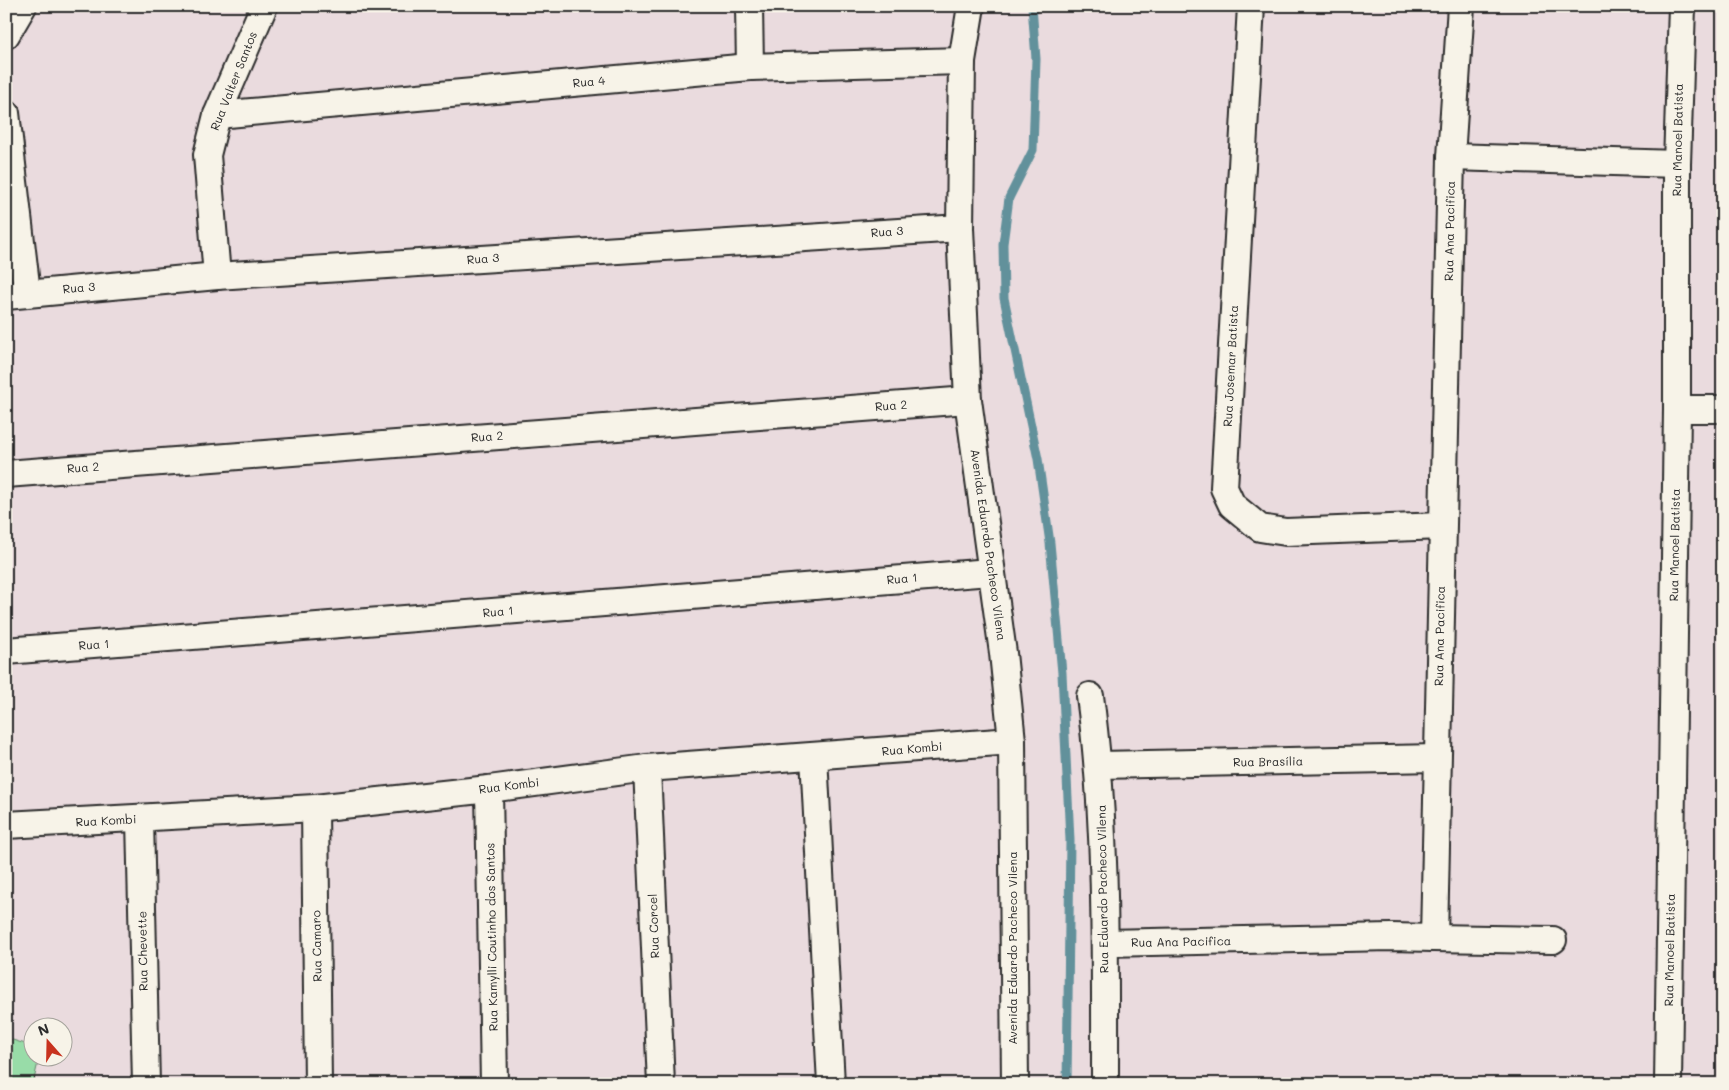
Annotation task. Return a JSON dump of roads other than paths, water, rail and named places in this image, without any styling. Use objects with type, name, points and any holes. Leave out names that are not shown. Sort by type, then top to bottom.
[{"type":"street","points":[[6,35],[23,6]]},
{"type":"street","name":"Rua Valter Santos","points":[[217,276],[207,154],[217,115],[264,6]]},
{"type":"street","points":[[749,6],[750,67]]},
{"type":"street","name":"Avenida Eduardo Pacheco Vilena","points":[[971,6],[962,61],[960,228],[968,400],[990,572],[1003,653],[1012,740],[1015,1084]]},
{"type":"street","name":"Rua Josemar Batista","points":[[1252,6],[1224,488],[1232,505],[1260,528],[1286,532],[1442,526]]},
{"type":"street","name":"Rua Ana Pacifica","points":[[1105,944],[1391,937],[1434,938],[1452,157],[1461,6]]},
{"type":"street","name":"Rua Manoel Batista","points":[[1668,1084],[1677,408],[1677,164],[1682,6]]},
{"type":"street","name":"Rua 4","points":[[217,115],[750,67],[962,61]]},
{"type":"street","points":[[6,113],[16,294]]},
{"type":"street","points":[[1452,157],[1677,164]]},
{"type":"street","name":"Rua 3","points":[[16,294],[217,276],[960,228]]},
{"type":"street","name":"Rua 2","points":[[6,474],[968,400]]},
{"type":"street","points":[[1677,408],[1723,408]]},
{"type":"street","name":"Rua 1","points":[[6,651],[990,572]]},
{"type":"street","name":"Rua Eduardo Pacheco Vilena","points":[[1090,696],[1100,765],[1105,944],[1105,1084]]},
{"type":"street","name":"Rua Kombi","points":[[6,825],[315,808],[489,789],[648,768],[1012,740]]},
{"type":"street","points":[[814,756],[831,1084]]},
{"type":"street","name":"Rua Brasília","points":[[1100,765],[1437,758]]},
{"type":"street","name":"Rua Corcel","points":[[648,768],[661,1084]]},
{"type":"street","name":"Rua Kamylli Coutinho dos Santos","points":[[489,789],[494,1084]]},
{"type":"street","name":"Rua Camaro","points":[[315,808],[318,1084]]},
{"type":"street","name":"Rua Chevette","points":[[140,819],[146,1084]]},
{"type":"street","points":[[1434,938],[1554,940]]},
{"type":"waterway","points":[[1032,6],[1036,59],[1033,150],[1009,198],[1003,244],[1004,298],[1038,459],[1050,543],[1062,673],[1070,840],[1067,1084]]}]
